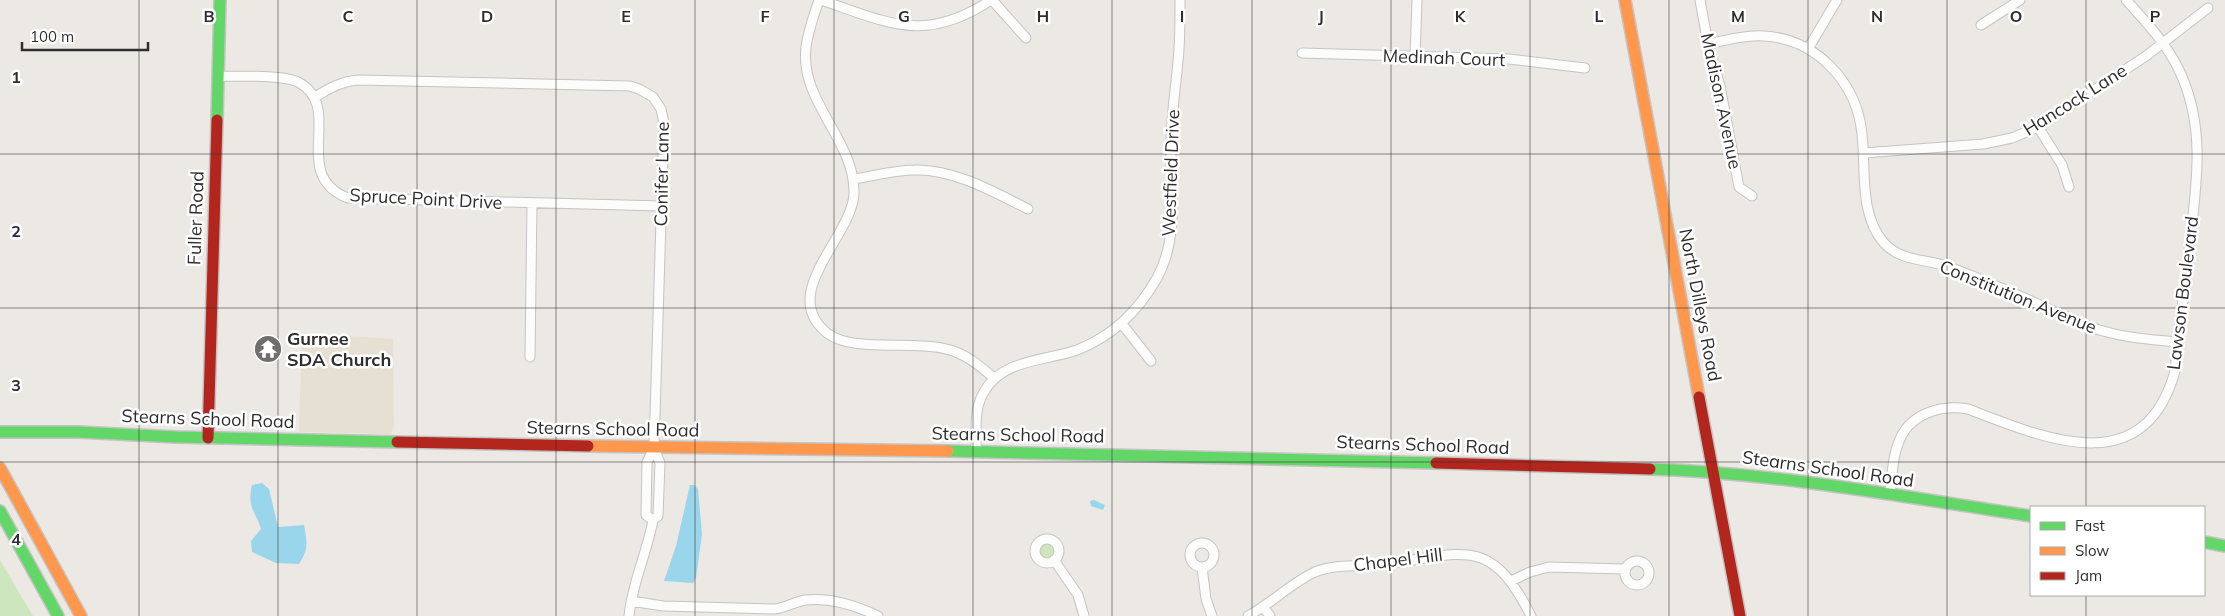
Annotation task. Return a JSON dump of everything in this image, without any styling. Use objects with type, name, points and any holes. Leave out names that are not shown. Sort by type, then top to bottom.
[{"type":"main road","name":"Fuller Road","points":[[208,438],[220,0]]},
{"type":"main road","name":"North Dilleys Road","points":[[1625,0],[1740,616]]},
{"type":"main road","name":"Stearns School Road","points":[[0,432],[78,432],[208,438],[654,448],[976,451],[1714,471],[1890,494],[2030,516]]},
{"type":"main road","points":[[0,468],[82,616]]},
{"type":"main road","points":[[0,511],[58,616]]},
{"type":"main road","points":[[2205,542],[2225,546]]},
{"type":"street","points":[[976,451],[978,406],[983,393],[994,378],[973,361],[948,349],[929,345],[843,342],[827,333],[820,325],[812,307],[811,290],[814,280],[850,211],[854,194],[854,179],[847,159],[808,74],[806,48],[820,0],[888,23],[926,27],[958,20],[992,0],[1026,38]]},
{"type":"street","name":"Westfield Drive","points":[[994,378],[1008,369],[1079,349],[1106,335],[1122,324],[1138,307],[1164,263],[1171,232],[1173,210],[1171,144],[1179,50],[1180,0]]},
{"type":"street","points":[[1415,57],[1417,0]]},
{"type":"street","name":"Madison Avenue","points":[[1700,0],[1708,44],[1720,86],[1739,187],[1752,196]]},
{"type":"street","points":[[1808,49],[1837,0]]},
{"type":"street","points":[[1981,25],[2020,0]]},
{"type":"street","name":"Lawson Boulevard","points":[[1890,494],[1896,451],[1903,433],[1911,423],[1923,414],[1938,408],[1956,407],[1968,409],[2025,431],[2058,439],[2098,444],[2122,439],[2149,419],[2160,405],[2173,378],[2196,185],[2198,151],[2196,127],[2188,91],[2180,71],[2164,43],[2126,0]]},
{"type":"street","name":"Hancock Lane","points":[[1864,153],[1983,144],[2002,141],[2038,127],[2164,43],[2208,8]]},
{"type":"street","name":"Constitution Avenue","points":[[1708,44],[1750,36],[1778,38],[1808,49],[1832,67],[1848,88],[1858,110],[1864,153],[1869,216],[1875,232],[1893,251],[1904,256],[1946,266],[2101,331],[2178,342]]},
{"type":"street","name":"Medinah Court","points":[[1302,53],[1509,60],[1585,68]]},
{"type":"street","points":[[218,76],[287,78],[298,82],[314,98]]},
{"type":"street","name":"Conifer Lane","points":[[314,98],[348,80],[630,86],[652,97],[658,104],[663,116],[654,448]]},
{"type":"street","name":"Spruce Point Drive","points":[[314,98],[319,118],[319,168],[327,185],[338,194],[348,198],[662,206]]},
{"type":"street","points":[[2038,127],[2062,165],[2069,187]]},
{"type":"street","points":[[854,179],[915,170],[938,172],[961,179],[1028,209]]},
{"type":"street","points":[[530,356],[532,203]]},
{"type":"street","points":[[1122,324],[1151,360]]},
{"type":"street","points":[[652,520],[646,515],[647,462],[654,448]]},
{"type":"street","points":[[628,616],[648,543],[652,520],[658,516],[660,463],[654,448]]},
{"type":"street","name":"Chapel Hill","points":[[1248,616],[1264,608],[1306,577],[1320,570],[1386,564],[1450,554],[1467,554],[1483,558],[1498,567],[1511,581],[1531,616]]},
{"type":"street","points":[[1054,560],[1078,595],[1084,616]]},
{"type":"street","points":[[1202,567],[1206,599],[1212,616]]},
{"type":"street","points":[[1511,581],[1530,572],[1549,567],[1625,570]]},
{"type":"street","points":[[631,601],[663,606],[774,609],[784,608],[804,600],[834,601],[857,607],[878,616]]},
{"type":"street","points":[[1264,608],[1270,616]]},
{"type":"shaded area","points":[[302,333],[393,339],[394,425],[391,434],[299,432]]},
{"type":"green space","points":[[1044,544],[1050,544],[1054,551],[1050,558],[1044,558],[1040,554],[1040,548]]},
{"type":"green space","points":[[0,560],[33,616],[0,616]]},
{"type":"water","points":[[262,483],[269,489],[278,527],[304,525],[306,545],[299,564],[276,563],[252,552],[251,541],[261,529],[251,504],[252,485]]},
{"type":"water","points":[[690,485],[694,485],[698,489],[702,534],[696,578],[693,583],[664,581],[676,546]]},
{"type":"water","points":[[1094,500],[1105,505],[1103,510],[1091,506],[1090,501]]},
{"type":"traffic: fast","points":[[217,120],[220,0]]},
{"type":"traffic: fast","points":[[0,432],[78,432],[176,437],[397,442]]},
{"type":"traffic: fast","points":[[948,451],[1436,463]]},
{"type":"traffic: fast","points":[[1650,469],[1746,475],[1889,494],[2030,516]]},
{"type":"traffic: fast","points":[[0,511],[58,616]]},
{"type":"traffic: fast","points":[[2205,542],[2225,546]]},
{"type":"traffic: slow","points":[[1625,0],[1699,397]]},
{"type":"traffic: slow","points":[[588,446],[948,451]]},
{"type":"traffic: slow","points":[[0,468],[81,616]]},
{"type":"traffic: jam","points":[[208,438],[217,120]]},
{"type":"traffic: jam","points":[[1699,397],[1740,616]]},
{"type":"traffic: jam","points":[[397,442],[588,446]]},
{"type":"traffic: jam","points":[[1436,463],[1650,469]]},
{"type":"place","name":"Gurnee SDA Church","points":[[268,349]]}]
